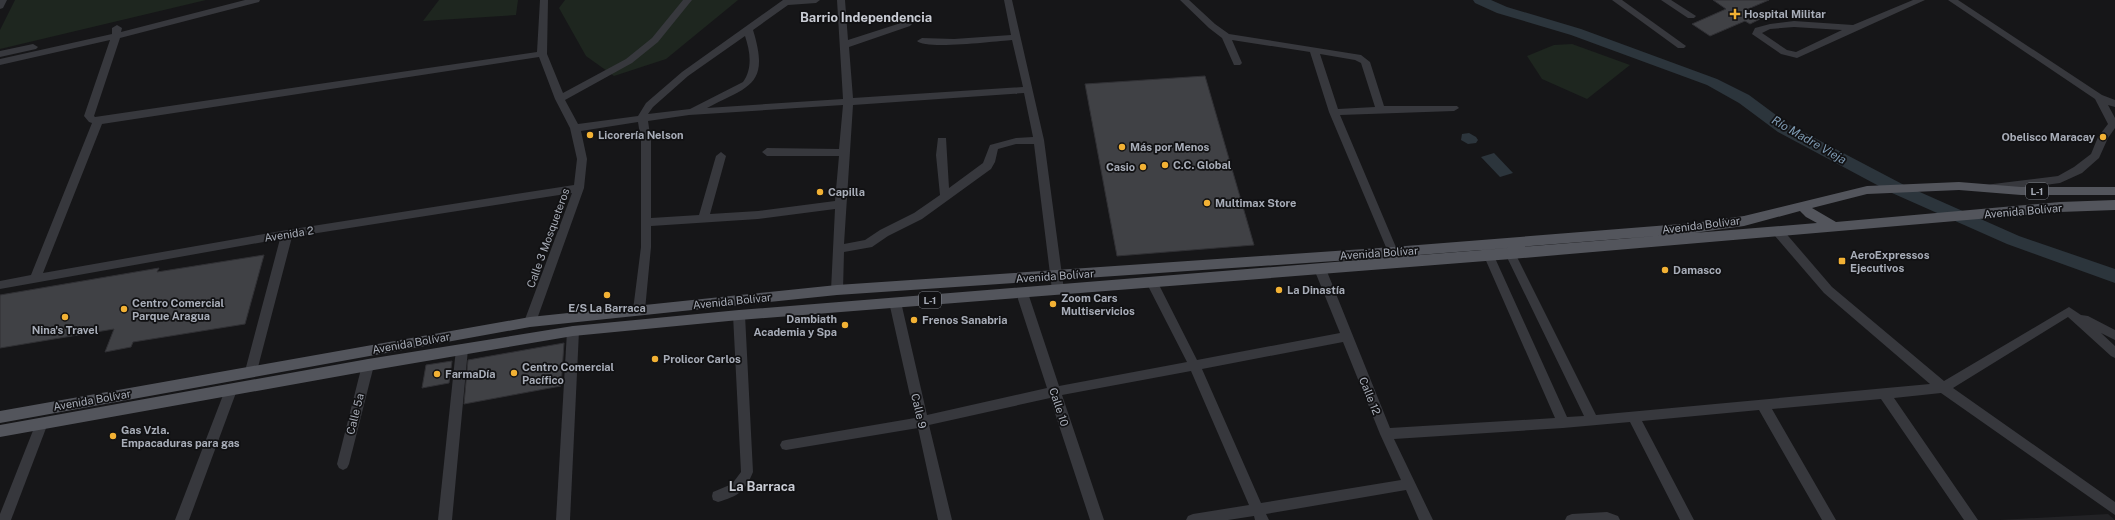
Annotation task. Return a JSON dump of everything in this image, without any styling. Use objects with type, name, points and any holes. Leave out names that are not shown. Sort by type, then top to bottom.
[{"type":"main road","name":"Avenida Bolívar","points":[[1508,249],[1744,221],[1867,190],[1959,186],[2004,190],[2115,191]]},
{"type":"main road","points":[[2004,190],[2017,202],[2019,211]]},
{"type":"main road","points":[[1804,205],[1815,217],[1838,227]]},
{"type":"main road","name":"Avenida Bolívar","points":[[0,417],[530,322],[837,290],[1393,252],[1508,249],[1779,232],[2060,207],[2115,205]]},
{"type":"main road","name":"Avenida Bolívar","points":[[0,431],[462,348],[573,331],[895,302],[1320,269],[1487,250]]},
{"type":"street","points":[[0,6],[3,0]]},
{"type":"street","points":[[0,54],[117,32],[228,0]]},
{"type":"street","points":[[0,62],[117,32],[256,0]]},
{"type":"street","name":"Calle 3 Mosqueteros","points":[[530,322],[579,188],[582,159],[575,128],[560,99],[542,54],[544,0]]},
{"type":"street","points":[[560,99],[629,61],[655,40],[688,0]]},
{"type":"street","points":[[639,310],[646,247],[646,141],[642,117],[649,105],[685,74],[788,1],[816,0]]},
{"type":"street","points":[[837,290],[840,204],[848,102],[841,0]]},
{"type":"street","points":[[1008,0],[1039,140],[1058,290]]},
{"type":"street","points":[[1184,0],[1212,26],[1226,36],[1358,57],[1362,59],[1381,111]]},
{"type":"street","points":[[1616,0],[1681,46]]},
{"type":"street","points":[[1665,0],[1691,16]]},
{"type":"street","points":[[1854,28],[1790,23],[1772,24],[1758,30],[1757,34],[1784,52],[1797,56],[1854,28],[1921,0]]},
{"type":"street","points":[[1952,0],[2099,97],[2115,104]]},
{"type":"street","points":[[844,45],[907,24]]},
{"type":"street","points":[[689,112],[746,84],[752,78],[754,71],[754,48],[748,30]]},
{"type":"street","points":[[117,32],[89,116],[92,120],[98,121],[542,54]]},
{"type":"street","points":[[1226,36],[1237,63]]},
{"type":"street","points":[[922,41],[954,42],[1017,38]]},
{"type":"street","points":[[1314,51],[1334,112],[1393,252]]},
{"type":"street","points":[[575,128],[642,117],[689,112],[1028,90]]},
{"type":"street","points":[[1989,189],[2060,179],[2078,170],[2095,156],[2103,137],[2114,124],[2099,97]]},
{"type":"street","points":[[1334,112],[1381,111],[1412,107],[1454,108]]},
{"type":"street","points":[[35,279],[98,121]]},
{"type":"street","points":[[942,140],[941,155],[945,196]]},
{"type":"street","points":[[838,249],[868,244],[918,216],[987,166],[990,162],[994,147],[1016,141],[1039,140]]},
{"type":"street","points":[[767,152],[844,153]]},
{"type":"street","points":[[704,217],[721,156]]},
{"type":"street","name":"Avenida 2","points":[[0,285],[287,234],[579,188]]},
{"type":"street","points":[[646,222],[758,214],[840,204]]},
{"type":"street","points":[[1779,232],[1828,290],[1943,388],[2115,509]]},
{"type":"street","points":[[251,371],[287,234]]},
{"type":"street","points":[[1508,249],[1592,420]]},
{"type":"street","points":[[1487,250],[1563,423]]},
{"type":"street","name":"Calle 12","points":[[1320,269],[1386,434],[1426,520]]},
{"type":"street","points":[[1152,282],[1194,365],[1260,515]]},
{"type":"street","name":"Calle 10","points":[[1022,293],[1053,392],[1097,520]]},
{"type":"street","name":"Calle 9","points":[[895,302],[921,422],[945,520]]},
{"type":"street","points":[[1386,434],[1563,423],[1943,388],[2069,311]]},
{"type":"street","points":[[2069,311],[2115,335]]},
{"type":"street","points":[[2069,311],[2115,353]]},
{"type":"street","points":[[718,496],[729,492],[742,484],[747,472],[739,315]]},
{"type":"street","points":[[563,520],[573,331]]},
{"type":"street","points":[[786,445],[921,422],[1053,392],[1346,336]]},
{"type":"street","points":[[445,520],[462,348]]},
{"type":"street","name":"Calle 5a","points":[[343,464],[368,365]]},
{"type":"street","points":[[182,520],[231,390]]},
{"type":"street","points":[[1885,394],[1971,520]]},
{"type":"street","points":[[1763,405],[1829,520]]},
{"type":"street","points":[[1634,417],[1686,520]]},
{"type":"street","points":[[4,520],[42,423]]},
{"type":"street","points":[[1193,520],[1260,515],[1408,484]]},
{"type":"street","points":[[1572,520],[1607,518],[1613,520]]},
{"type":"shaded area","points":[[15,0],[206,0],[0,49],[0,30]]},
{"type":"shaded area","points":[[439,0],[518,0],[516,15],[423,21]]},
{"type":"shaded area","points":[[565,0],[738,0],[666,59],[614,76],[586,56],[559,8]]},
{"type":"shaded area","points":[[1572,44],[1630,65],[1587,99],[1542,79],[1527,56],[1554,45]]},
{"type":"shaded area","points":[[1469,133],[1476,137],[1478,140],[1476,143],[1468,144],[1461,140],[1462,134]]},
{"type":"shaded area","points":[[1494,153],[1513,173],[1500,177],[1481,157]]},
{"type":"shaded area","points":[[2108,514],[2115,520],[2000,520]]},
{"type":"building","name":"Hospital Militar","points":[[1713,0],[1769,0],[1748,9],[1762,18],[1750,24],[1745,21],[1710,36],[1692,24],[1726,9]]},
{"type":"building","name":"C.C. Global","points":[[1205,76],[1254,245],[1117,256],[1085,84]]},
{"type":"building","name":"Centro Comercial Parque Aragua","points":[[264,255],[245,324],[133,342],[131,347],[105,352],[114,329],[0,348],[0,295],[159,268],[157,272]]},
{"type":"building","name":"Centro Comercial Pacífico","points":[[564,343],[561,386],[464,404],[468,360]]},
{"type":"building","name":"FarmaDía","points":[[452,361],[449,383],[422,388],[426,365]]},
{"type":"waterway","name":"Río Madre Vieja","points":[[1480,0],[1502,10],[1576,32],[1712,82],[1744,99],[1783,128],[1898,189],[2013,240],[2115,276]]},
{"type":"place","name":"Hospital Militar","points":[[1735,14]]},
{"type":"place","name":"Licorería Nelson","points":[[590,135]]},
{"type":"place","name":"Obelisco Maracay","points":[[2103,137]]},
{"type":"place","name":"Más por Menos","points":[[1122,147]]},
{"type":"place","name":"C.C. Global","points":[[1165,165]]},
{"type":"place","name":"Casio","points":[[1143,167]]},
{"type":"place","name":"Capilla","points":[[820,192]]},
{"type":"place","name":"Multimax Store","points":[[1207,203]]},
{"type":"place","name":"AeroExpressos Ejecutivos","points":[[1842,261]]},
{"type":"place","name":"Damasco","points":[[1665,270]]},
{"type":"place","name":"La Dinastía","points":[[1279,290]]},
{"type":"place","name":"E/S La Barraca","points":[[607,295]]},
{"type":"place","name":"Zoom Cars Multiservicios","points":[[1053,304]]},
{"type":"place","name":"Centro Comercial Parque Aragua","points":[[124,309]]},
{"type":"place","name":"Nina's Travel","points":[[65,317]]},
{"type":"place","name":"Frenos Sanabria","points":[[914,320]]},
{"type":"place","name":"Dambiath Academia y Spa","points":[[845,325]]},
{"type":"place","name":"Prolicor Carlos","points":[[655,359]]},
{"type":"place","name":"Centro Comercial Pacífico","points":[[514,373]]},
{"type":"place","name":"FarmaDía","points":[[437,374]]},
{"type":"place","name":"Gas Vzla. Empacaduras para gas","points":[[113,436]]},
{"type":"district","name":"Barrio Independencia","points":[[866,17]]},
{"type":"district","name":"La Barraca","points":[[762,486]]}]
